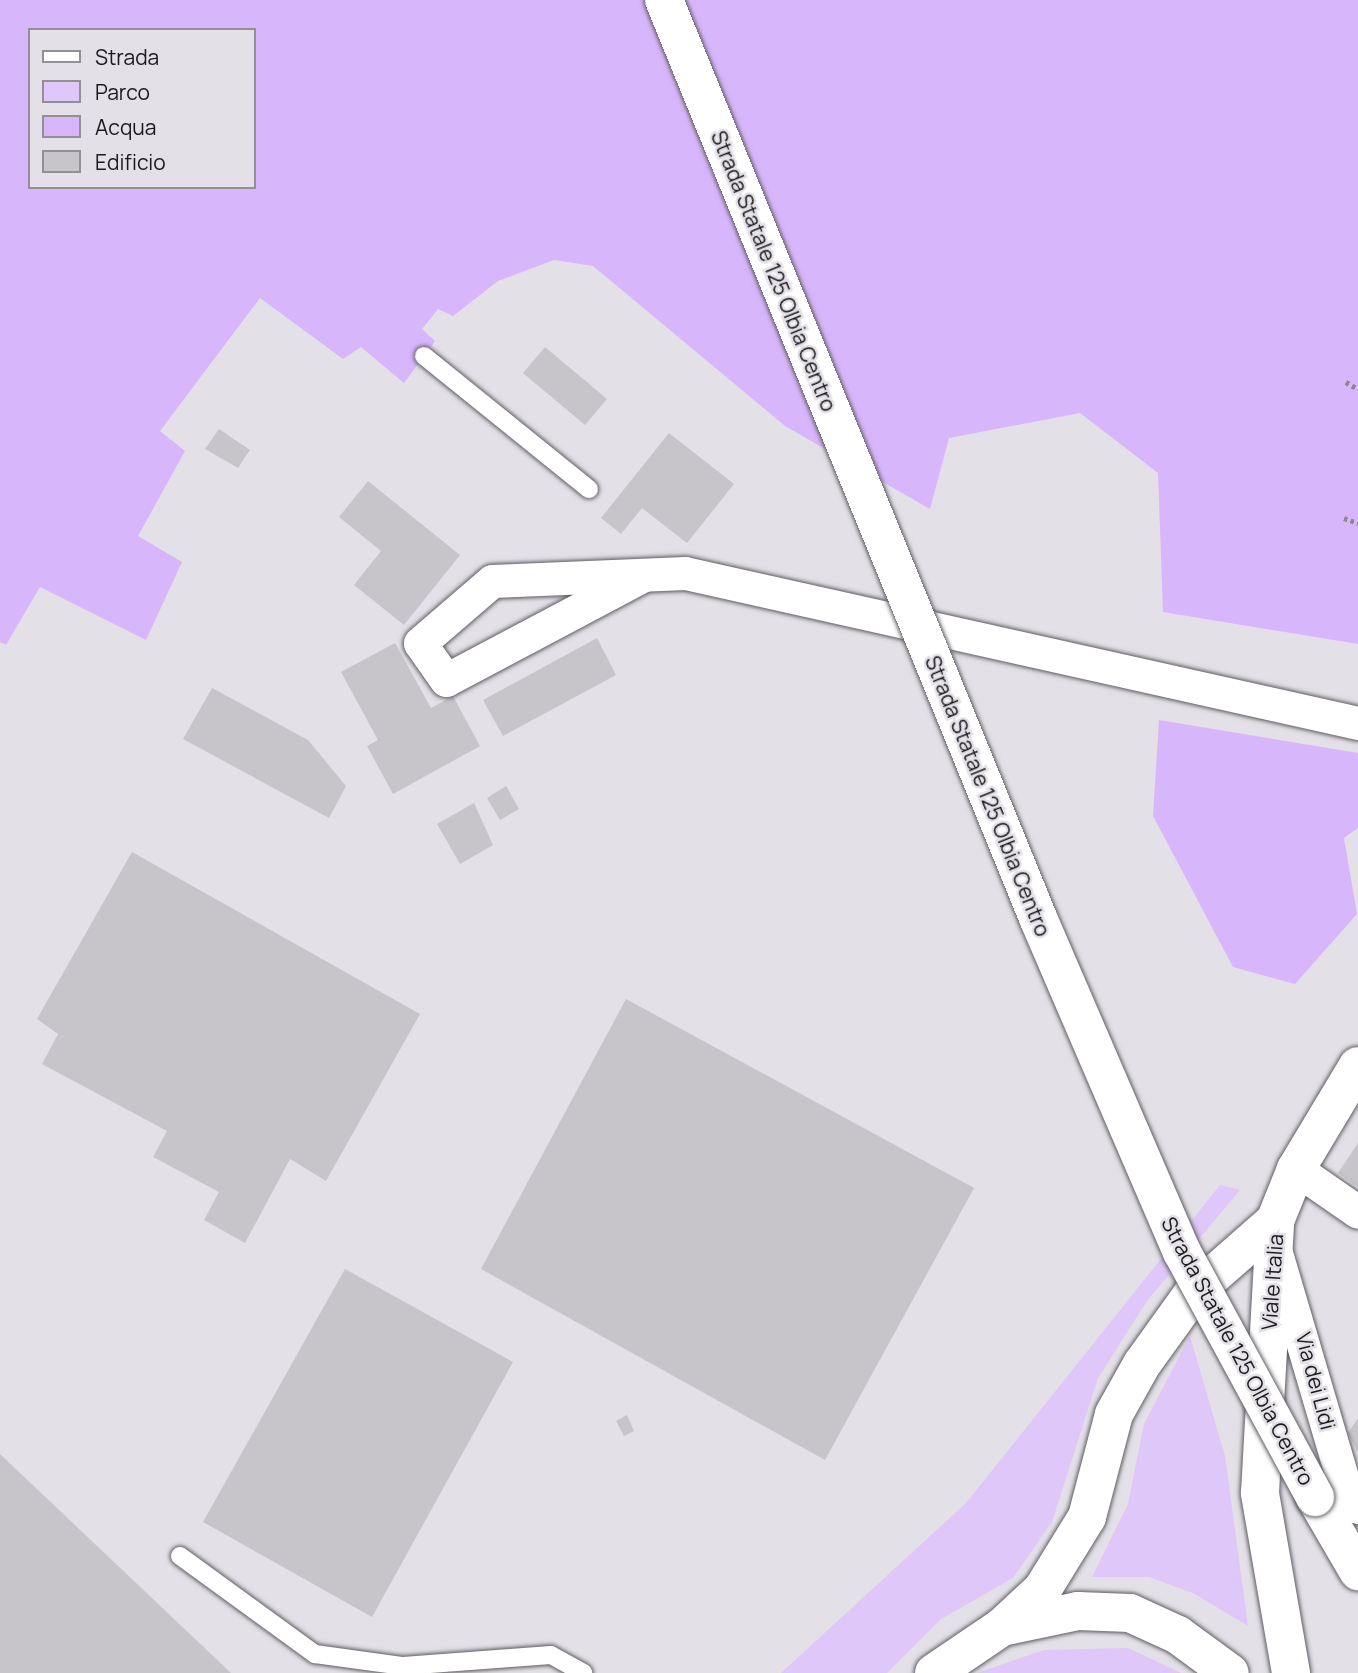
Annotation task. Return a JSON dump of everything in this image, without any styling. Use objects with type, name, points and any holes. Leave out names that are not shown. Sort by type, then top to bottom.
[{"type":"main road","name":"Strada Statale 125 Olbia Centro","points":[[664,0],[1038,918],[1182,1252],[1358,1571]]},
{"type":"main road","points":[[1276,1237],[1296,1169],[1358,1066]]},
{"type":"main road","name":"Viale Italia","points":[[1002,1627],[1042,1590],[1087,1517],[1114,1415],[1142,1364],[1193,1293],[1276,1237]]},
{"type":"main road","name":"Viale Italia","points":[[1276,1237],[1260,1479],[1265,1549],[1291,1673]]},
{"type":"main road","points":[[934,1673],[1002,1627],[1078,1611],[1130,1613],[1178,1635],[1230,1673]]},
{"type":"street","points":[[644,575],[446,680],[420,643],[492,582],[685,573],[1358,723]]},
{"type":"street","points":[[1296,1169],[1358,1212]]},
{"type":"street","name":"Via dei Lidi","points":[[1276,1237],[1345,1488],[1358,1507]]},
{"type":"lane","points":[[424,356],[589,489]]},
{"type":"lane","points":[[180,1556],[314,1654],[402,1666],[551,1655],[583,1673]]},
{"type":"path","points":[[1346,382],[1358,389]]},
{"type":"path","points":[[1344,518],[1358,523]]},
{"type":"green space","points":[[1220,1185],[1240,1190],[1147,1301],[1098,1378],[1052,1522],[1013,1578],[941,1619],[887,1673],[781,1673],[966,1503]]},
{"type":"green space","points":[[1190,1336],[1225,1456],[1248,1626],[1193,1593],[1149,1577],[1092,1577],[1128,1504],[1144,1424]]},
{"type":"green space","points":[[1128,1648],[1181,1673],[977,1673],[1044,1650]]},
{"type":"water","points":[[0,0],[1358,0],[1358,644],[1163,612],[1158,473],[1080,413],[949,438],[930,509],[785,426],[593,266],[554,260],[498,281],[453,316],[438,309],[422,329],[435,341],[404,383],[361,347],[343,359],[260,298],[160,431],[185,451],[138,536],[182,562],[146,640],[40,587],[6,645],[0,642]]},
{"type":"water","points":[[1159,720],[1358,753],[1358,828],[1344,838],[1357,914],[1295,984],[1233,967],[1153,816]]},
{"type":"building","points":[[545,347],[607,399],[585,425],[523,373]]},
{"type":"building","points":[[219,429],[250,450],[238,468],[205,449]]},
{"type":"building","points":[[669,433],[734,484],[687,543],[642,508],[621,534],[601,518]]},
{"type":"building","points":[[368,481],[460,555],[404,625],[354,585],[381,551],[339,517]]},
{"type":"building","points":[[597,638],[616,675],[503,736],[483,700]]},
{"type":"building","points":[[395,643],[431,708],[453,696],[480,746],[393,794],[367,746],[378,740],[341,672]]},
{"type":"building","points":[[212,688],[308,740],[346,786],[329,818],[183,739]]},
{"type":"building","points":[[506,786],[519,809],[500,820],[487,798]]},
{"type":"building","points":[[474,803],[493,845],[460,864],[437,824]]},
{"type":"building","points":[[132,852],[420,1014],[326,1181],[290,1159],[245,1243],[204,1220],[219,1192],[153,1157],[167,1131],[42,1064],[58,1034],[37,1019]]},
{"type":"building","points":[[626,999],[974,1188],[825,1460],[481,1269]]},
{"type":"building","points":[[1358,1143],[1358,1187],[1338,1173]]},
{"type":"building","points":[[345,1269],[513,1362],[372,1617],[203,1522]]},
{"type":"building","points":[[627,1415],[634,1431],[624,1436],[616,1421]]},
{"type":"building","points":[[1358,1418],[1358,1453],[1348,1433]]},
{"type":"building","points":[[0,1454],[231,1673],[0,1673]]}]
